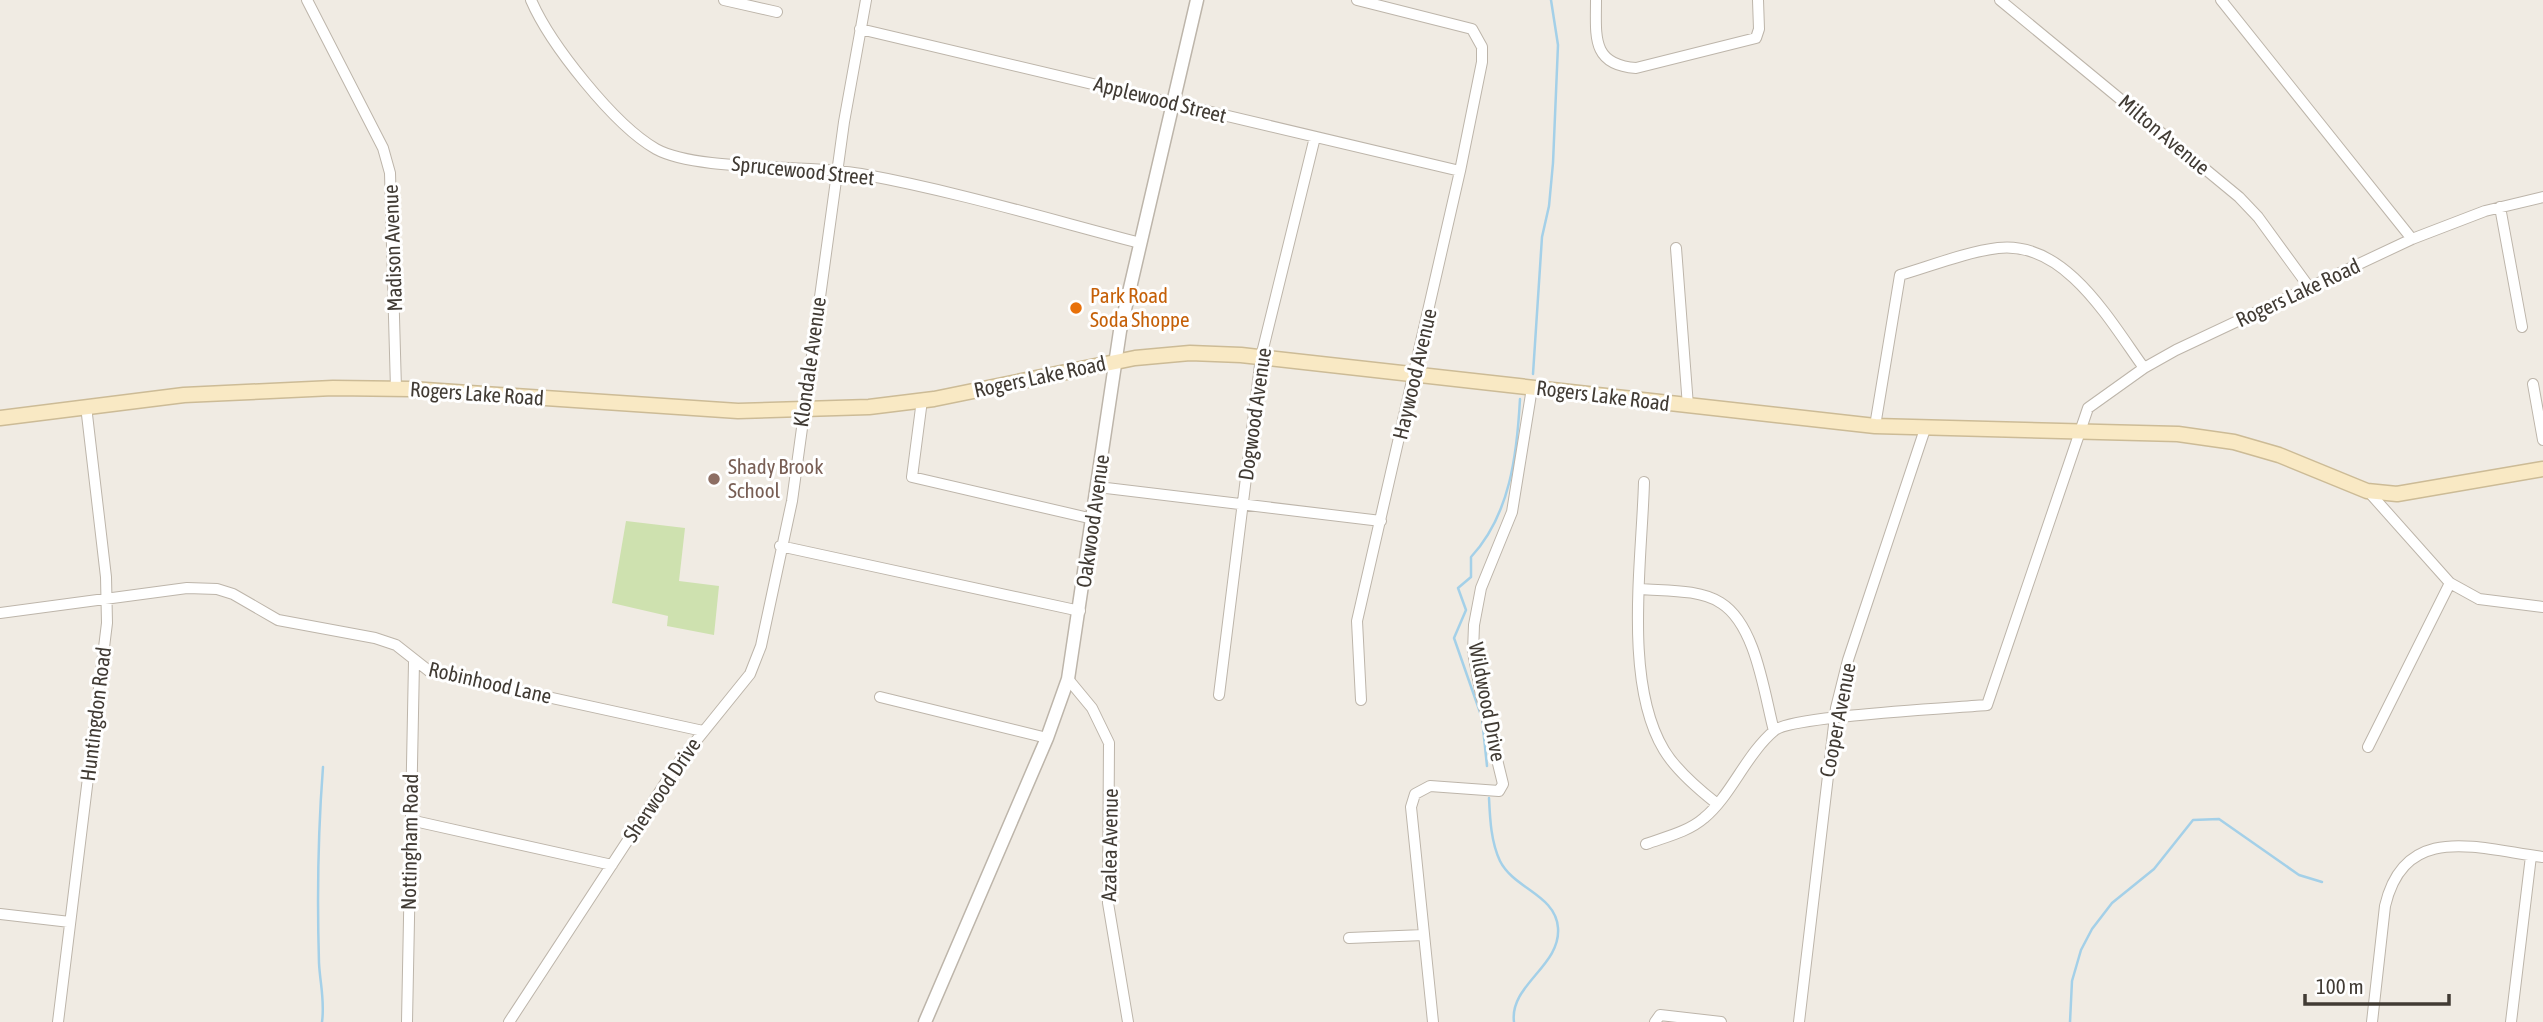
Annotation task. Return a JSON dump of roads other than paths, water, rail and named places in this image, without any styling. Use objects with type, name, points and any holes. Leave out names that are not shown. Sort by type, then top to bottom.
[{"type":"main road","name":"Rogers Lake Road","points":[[0,418],[86,406],[240,391],[396,389],[738,411],[803,410],[922,400],[1115,362],[1190,353],[1261,357],[1875,426],[2178,434],[2234,442],[2279,455],[2367,491],[2398,494],[2543,469]]},
{"type":"street","name":"Madison Avenue","points":[[307,0],[383,148],[390,173],[396,389]]},
{"type":"street","name":"Sprucewood Street","points":[[531,0],[548,34],[580,76],[616,114],[656,148],[696,159],[837,170],[977,201],[1140,243]]},
{"type":"street","points":[[724,0],[777,12]]},
{"type":"street","name":"Klondale Avenue","points":[[780,546],[792,500],[837,170],[866,0]]},
{"type":"street","name":"Oakwood Avenue","points":[[925,1022],[1068,679],[1115,362],[1140,243],[1198,0]]},
{"type":"street","points":[[1357,0],[1389,4]]},
{"type":"street","points":[[1595,0],[1601,52],[1606,61],[1619,67],[1658,64],[1756,38],[1759,29],[1758,0]]},
{"type":"street","name":"Milton Avenue","points":[[2000,0],[2239,197],[2258,217],[2309,287]]},
{"type":"street","points":[[2221,0],[2413,239]]},
{"type":"street","name":"Haywood Avenue","points":[[1361,700],[1357,621],[1460,171],[1475,100],[1482,47],[1472,29],[1389,4]]},
{"type":"street","name":"Applewood Street","points":[[860,29],[1460,171]]},
{"type":"street","name":"Dogwood Avenue","points":[[1219,695],[1261,357],[1315,137]]},
{"type":"street","name":"Rogers Lake Road","points":[[2079,430],[2088,408],[2144,368],[2413,239],[2500,207],[2543,197]]},
{"type":"street","points":[[2500,207],[2522,327]]},
{"type":"street","points":[[1875,426],[1900,275],[1996,248],[2015,247],[2041,253],[2071,275],[2144,368]]},
{"type":"street","points":[[1676,248],[1688,406]]},
{"type":"street","points":[[2533,384],[2543,440]]},
{"type":"street","name":"Wildwood Drive","points":[[1433,1022],[1411,822],[1415,794],[1430,786],[1499,791],[1503,784],[1480,690],[1474,652],[1474,625],[1481,588],[1512,512],[1532,388]]},
{"type":"street","points":[[922,400],[912,477],[1093,519]]},
{"type":"street","name":"Huntingdon Road","points":[[58,1022],[107,623],[107,598],[86,406]]},
{"type":"street","name":"Cooper Avenue","points":[[1799,1022],[1834,718],[1848,660],[1925,429]]},
{"type":"street","points":[[1646,844],[1684,831],[1705,817],[1754,751],[1774,731],[1799,722],[1987,705],[2061,493],[2079,430]]},
{"type":"street","points":[[1644,482],[1638,668],[1644,703],[1664,750],[1695,786],[1716,803]]},
{"type":"street","points":[[1098,487],[1381,521]]},
{"type":"street","points":[[2367,491],[2451,583],[2479,598],[2543,607]]},
{"type":"street","points":[[780,546],[1080,611]]},
{"type":"street","name":"Sherwood Drive","points":[[509,1022],[702,731],[750,674],[761,646],[780,546]]},
{"type":"street","points":[[2368,747],[2451,583]]},
{"type":"street","name":"Robinhood Lane","points":[[0,613],[187,588],[217,589],[233,594],[278,620],[375,638],[396,645],[414,662],[429,671],[702,731]]},
{"type":"street","points":[[1641,589],[1697,594],[1720,602],[1738,618],[1749,638],[1774,731]]},
{"type":"street","name":"Nottingham Road","points":[[407,1022],[414,662]]},
{"type":"street","name":"Azalea Avenue","points":[[1068,679],[1092,708],[1109,744],[1108,903],[1128,1022]]},
{"type":"street","points":[[880,697],[1046,737]]},
{"type":"street","points":[[410,820],[612,865]]},
{"type":"street","points":[[2372,1022],[2385,906],[2389,890],[2407,861],[2427,849],[2449,845],[2543,857]]},
{"type":"street","points":[[2511,1022],[2531,856]]},
{"type":"street","points":[[0,914],[70,922]]},
{"type":"street","points":[[1349,938],[1423,935]]},
{"type":"street","points":[[1658,1019],[1721,1022]]},
{"type":"waterway","points":[[1533,374],[1542,237],[1549,206],[1553,163],[1558,45],[1551,0]]},
{"type":"waterway","points":[[1487,766],[1482,718],[1454,638],[1466,610],[1458,588],[1471,577],[1471,557],[1495,522],[1503,503],[1517,441],[1520,399]]},
{"type":"waterway","points":[[322,1022],[318,889],[323,767]]},
{"type":"waterway","points":[[1489,798],[1493,838],[1500,861],[1506,871],[1550,908],[1556,917],[1558,928],[1552,954],[1519,997],[1514,1022]]},
{"type":"waterway","points":[[2070,1022],[2072,981],[2081,950],[2092,929],[2112,903],[2154,869],[2193,820],[2219,819],[2299,875],[2322,882]]},
{"type":"place","name":"Park Road Soda Shoppe","points":[[1076,308]]},
{"type":"place","name":"Shady Brook School","points":[[714,479]]}]
